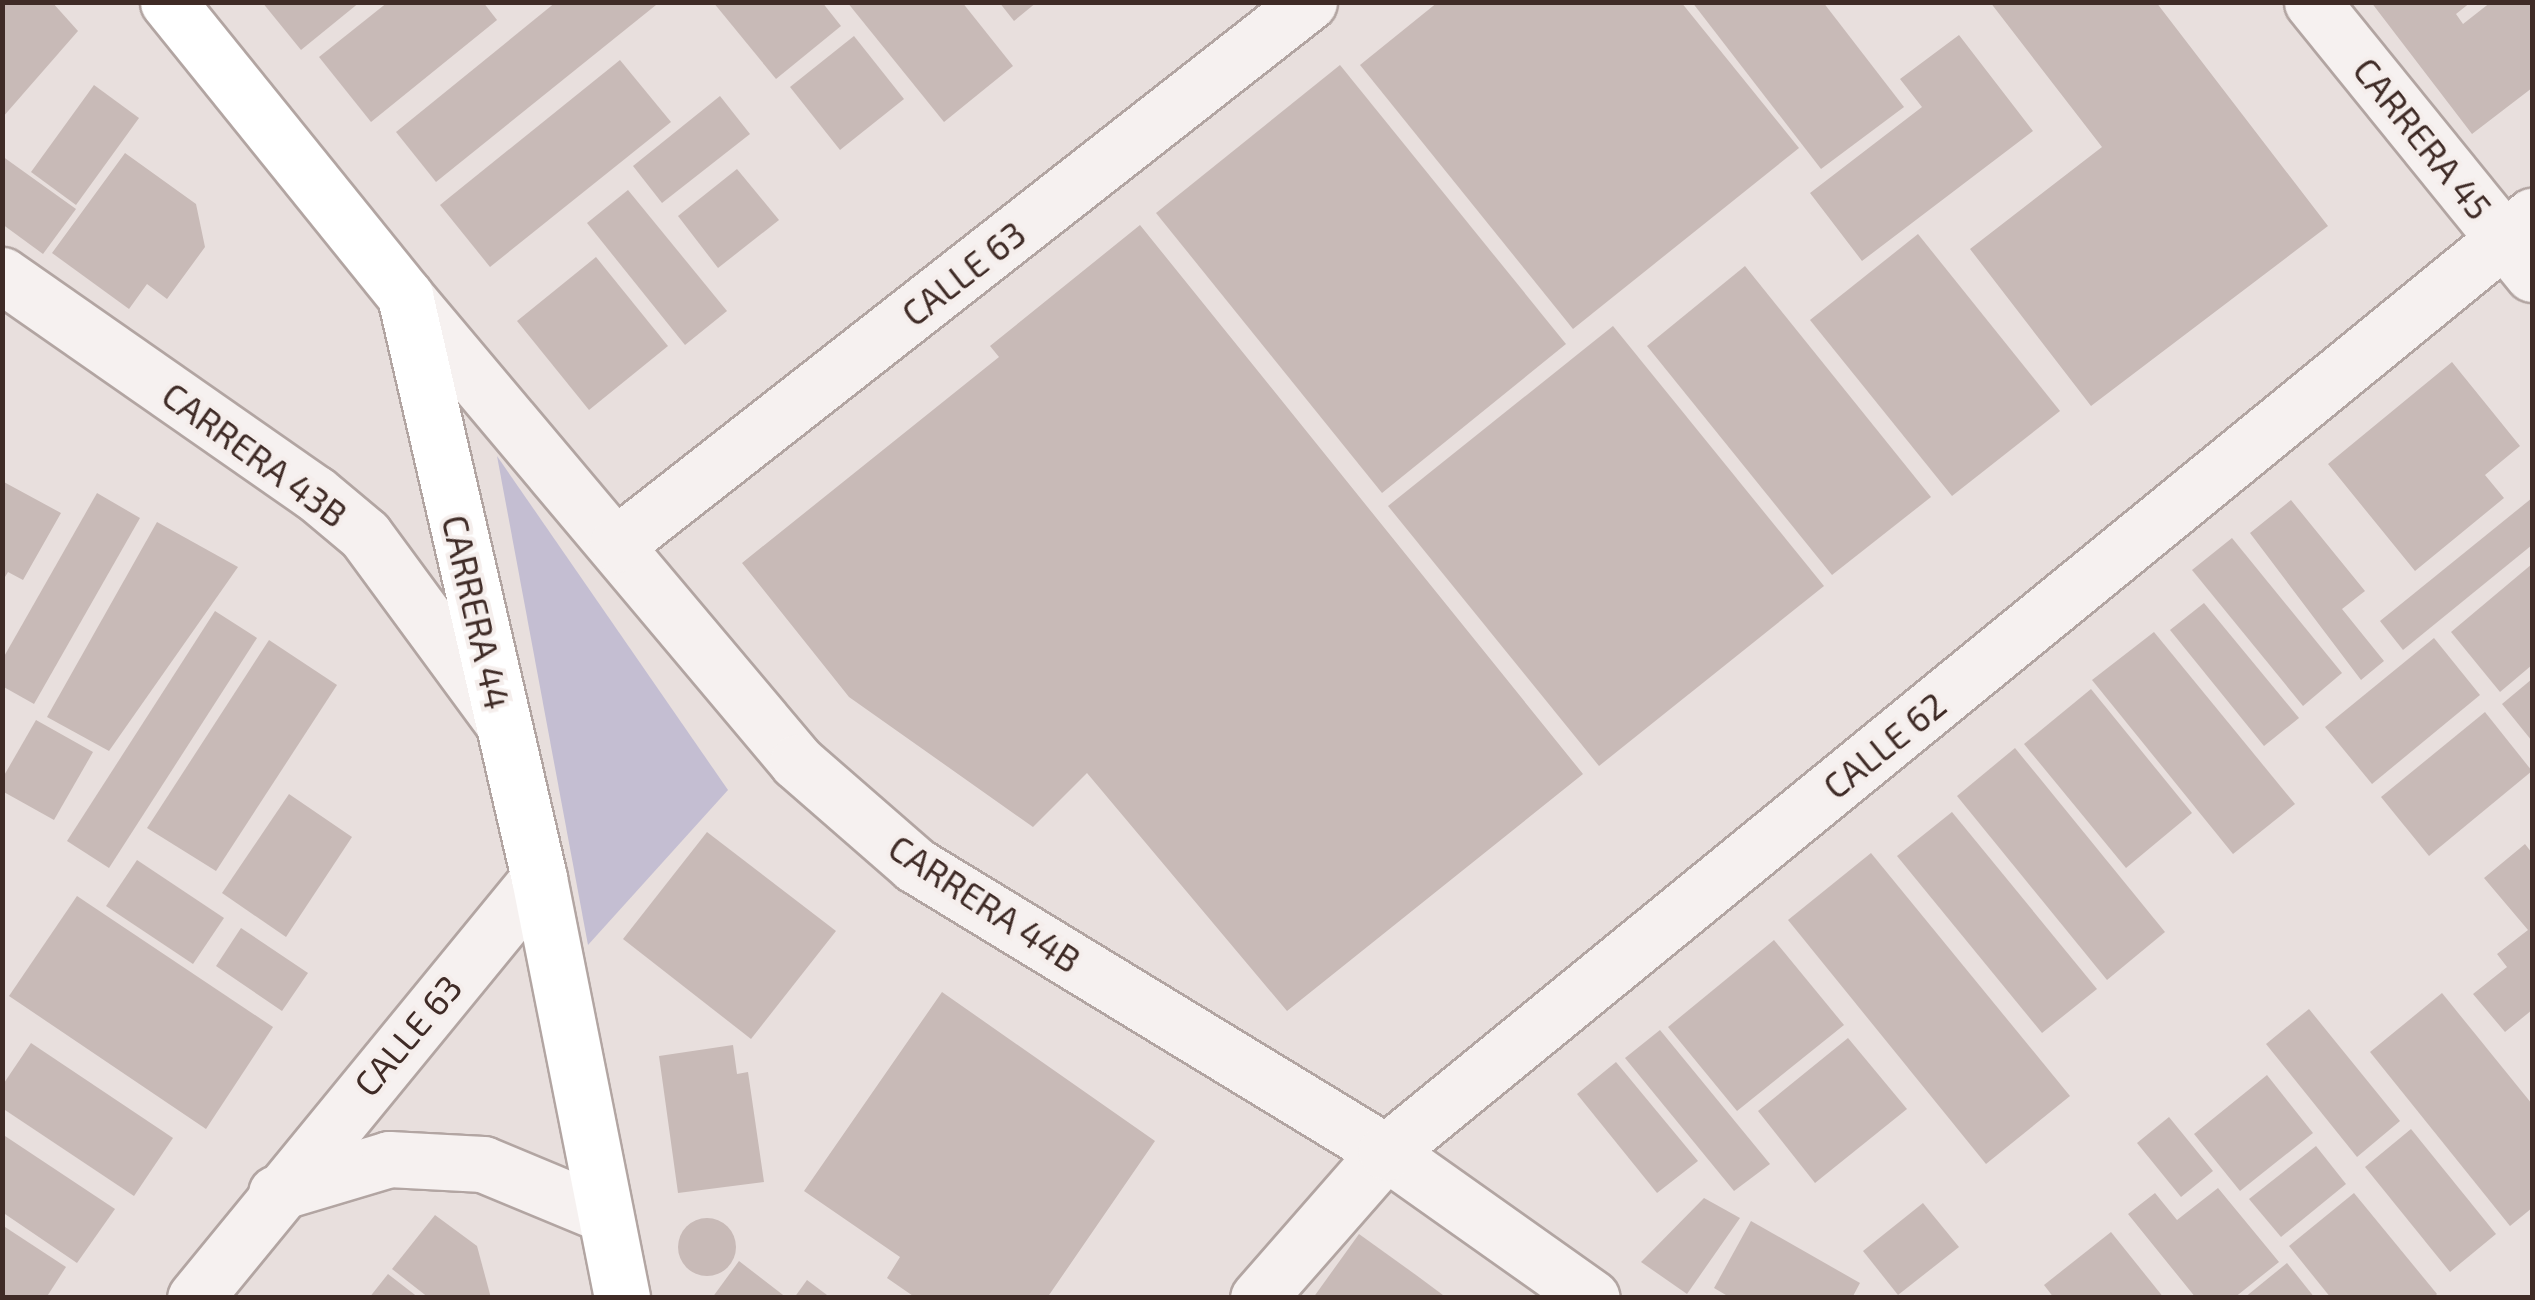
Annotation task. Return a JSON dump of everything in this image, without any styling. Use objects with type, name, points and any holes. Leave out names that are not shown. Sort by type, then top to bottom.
[{"type":"street","name":"CARRERA 44","points":[[168,2],[405,296],[539,878],[601,1213],[622,1298]]},
{"type":"street","name":"CALLE 63","points":[[617,544],[1309,2]]},
{"type":"street","name":"CARRERA 45","points":[[2312,2],[2523,243]]},
{"type":"street","name":"CALLE 62","points":[[1258,1298],[1386,1152],[2523,243]]},
{"type":"street","name":"CARRERA 43B","points":[[2,276],[315,493],[365,535],[503,722]]},
{"type":"street","name":"CARRERA 44B","points":[[405,296],[797,762],[915,865],[1386,1152],[1592,1298]]},
{"type":"street","name":"CALLE 63","points":[[195,1298],[276,1192],[539,878]]},
{"type":"street","points":[[276,1192],[389,1159],[483,1164],[601,1213]]},
{"type":"shaded area","points":[[497,456],[728,790],[588,945]]},
{"type":"building","points":[[2,2],[52,2],[78,31],[2,118]]},
{"type":"building","points":[[262,2],[360,2],[301,50]]},
{"type":"building","points":[[388,2],[483,2],[497,20],[371,122],[319,57]]},
{"type":"building","points":[[556,2],[656,5],[436,182],[396,132]]},
{"type":"building","points":[[713,2],[822,2],[841,26],[776,79]]},
{"type":"building","points":[[847,2],[962,2],[1013,66],[944,122]]},
{"type":"building","points":[[999,2],[1037,2],[1014,21]]},
{"type":"building","points":[[1438,2],[1681,2],[1799,148],[1573,329],[1360,65]]},
{"type":"building","points":[[1692,2],[1823,2],[1904,107],[1821,169]]},
{"type":"building","points":[[1990,2],[2156,2],[2328,226],[2091,406],[1970,249],[2102,147]]},
{"type":"building","points":[[2371,2],[2471,2],[2456,14],[2463,24],[2491,2],[2532,2],[2532,88],[2472,134]]},
{"type":"building","points":[[1959,35],[2033,131],[1862,261],[1810,193],[1922,107],[1900,79]]},
{"type":"building","points":[[854,36],[904,99],[840,150],[790,87]]},
{"type":"building","points":[[620,60],[671,122],[490,267],[440,205]]},
{"type":"building","points":[[1340,65],[1566,344],[1382,493],[1156,213]]},
{"type":"building","points":[[94,85],[139,118],[76,205],[31,172]]},
{"type":"building","points":[[720,96],[750,134],[662,203],[633,166]]},
{"type":"building","points":[[125,153],[196,204],[205,247],[167,299],[147,284],[129,309],[52,253]]},
{"type":"building","points":[[2,156],[76,209],[43,254],[2,224]]},
{"type":"building","points":[[737,169],[779,220],[718,268],[678,216]]},
{"type":"building","points":[[628,190],[727,311],[685,345],[587,223]]},
{"type":"building","points":[[1140,225],[1583,774],[1287,1011],[1087,773],[1033,827],[849,697],[742,563],[999,357],[990,346]]},
{"type":"building","points":[[1918,234],[2060,411],[1952,496],[1810,320]]},
{"type":"building","points":[[596,257],[668,346],[589,410],[517,321]]},
{"type":"building","points":[[1745,266],[1931,497],[1832,575],[1647,346]]},
{"type":"building","points":[[1613,326],[1824,586],[1599,766],[1388,506]]},
{"type":"building","points":[[2452,362],[2520,446],[2485,475],[2504,498],[2415,571],[2328,464]]},
{"type":"building","points":[[2,481],[61,513],[23,580],[8,572],[2,582]]},
{"type":"building","points":[[97,493],[140,518],[34,704],[2,686],[2,660]]},
{"type":"building","points":[[2532,498],[2532,545],[2403,650],[2380,621]]},
{"type":"building","points":[[2291,500],[2365,591],[2342,609],[2384,661],[2361,680],[2250,533]]},
{"type":"building","points":[[157,522],[238,567],[109,751],[47,717]]},
{"type":"building","points":[[2232,538],[2342,673],[2303,706],[2192,570]]},
{"type":"building","points":[[2532,564],[2532,665],[2500,692],[2451,632]]},
{"type":"building","points":[[2204,603],[2299,718],[2264,746],[2170,630]]},
{"type":"building","points":[[215,611],[257,638],[109,868],[67,841]]},
{"type":"building","points":[[2154,632],[2295,804],[2233,854],[2092,680]]},
{"type":"building","points":[[2434,638],[2480,695],[2372,784],[2325,727]]},
{"type":"building","points":[[269,640],[337,685],[216,871],[147,828]]},
{"type":"building","points":[[2532,679],[2532,741],[2502,704]]},
{"type":"building","points":[[2091,689],[2192,813],[2126,868],[2024,744]]},
{"type":"building","points":[[2485,712],[2532,771],[2429,856],[2381,797]]},
{"type":"building","points":[[36,720],[93,752],[54,820],[2,791],[2,779]]},
{"type":"building","points":[[2015,748],[2165,932],[2107,980],[1957,796]]},
{"type":"building","points":[[289,794],[352,837],[286,937],[222,893]]},
{"type":"building","points":[[1952,812],[2097,989],[2042,1033],[1897,856]]},
{"type":"building","points":[[707,832],[836,931],[751,1039],[623,939]]},
{"type":"building","points":[[2525,844],[2532,853],[2532,1010],[2505,1032],[2473,994],[2507,967],[2497,954],[2528,930],[2484,878]]},
{"type":"building","points":[[1871,853],[2070,1096],[1986,1164],[1788,920]]},
{"type":"building","points":[[137,860],[224,918],[193,964],[106,906]]},
{"type":"building","points":[[77,896],[273,1027],[206,1129],[9,996]]},
{"type":"building","points":[[241,928],[308,973],[282,1011],[216,966]]},
{"type":"building","points":[[1774,940],[1844,1025],[1737,1111],[1668,1027]]},
{"type":"building","points":[[942,992],[1155,1141],[1047,1298],[916,1298],[887,1278],[900,1257],[804,1191]]},
{"type":"building","points":[[2442,993],[2532,1104],[2532,1208],[2510,1226],[2370,1052]]},
{"type":"building","points":[[2309,1009],[2400,1121],[2357,1157],[2266,1044]]},
{"type":"building","points":[[1660,1030],[1770,1164],[1734,1191],[1625,1058]]},
{"type":"building","points":[[1848,1038],[1907,1109],[1815,1183],[1758,1111]]},
{"type":"building","points":[[31,1043],[173,1138],[134,1196],[2,1108],[2,1086]]},
{"type":"building","points":[[733,1045],[737,1074],[748,1072],[764,1182],[678,1193],[659,1056]]},
{"type":"building","points":[[1616,1062],[1698,1161],[1657,1193],[1577,1094]]},
{"type":"building","points":[[2267,1075],[2313,1133],[2240,1191],[2194,1134]]},
{"type":"building","points":[[2169,1117],[2213,1171],[2181,1197],[2137,1143]]},
{"type":"building","points":[[2411,1129],[2496,1234],[2450,1272],[2365,1167]]},
{"type":"building","points":[[2,1134],[115,1209],[77,1263],[2,1212]]},
{"type":"building","points":[[2316,1146],[2346,1184],[2281,1237],[2249,1199]]},
{"type":"building","points":[[2218,1188],[2279,1262],[2234,1298],[2196,1298],[2128,1214],[2155,1193],[2177,1220]]},
{"type":"building","points":[[2354,1193],[2437,1294],[2433,1298],[2331,1298],[2289,1246]]},
{"type":"building","points":[[1704,1198],[1740,1218],[1687,1294],[1641,1262]]},
{"type":"building","points":[[1923,1203],[1959,1247],[1898,1295],[1863,1251]]},
{"type":"building","points":[[435,1215],[477,1246],[491,1298],[429,1298],[392,1269]]},
{"type":"building","points":[[707,1218],[728,1226],[736,1247],[728,1268],[707,1276],[686,1268],[678,1247],[686,1226]]},
{"type":"building","points":[[1751,1221],[1860,1283],[1852,1298],[1731,1298],[1714,1288]]},
{"type":"building","points":[[2,1225],[66,1267],[46,1298],[2,1298]]},
{"type":"building","points":[[2111,1232],[2164,1298],[2054,1298],[2044,1285]]},
{"type":"building","points":[[1359,1234],[1416,1275],[1447,1298],[1313,1298]]},
{"type":"building","points":[[739,1261],[787,1298],[712,1298]]},
{"type":"building","points":[[2287,1263],[2315,1298],[2244,1298]]},
{"type":"building","points":[[388,1274],[419,1298],[369,1298]]},
{"type":"building","points":[[807,1280],[831,1298],[794,1298]]}]
